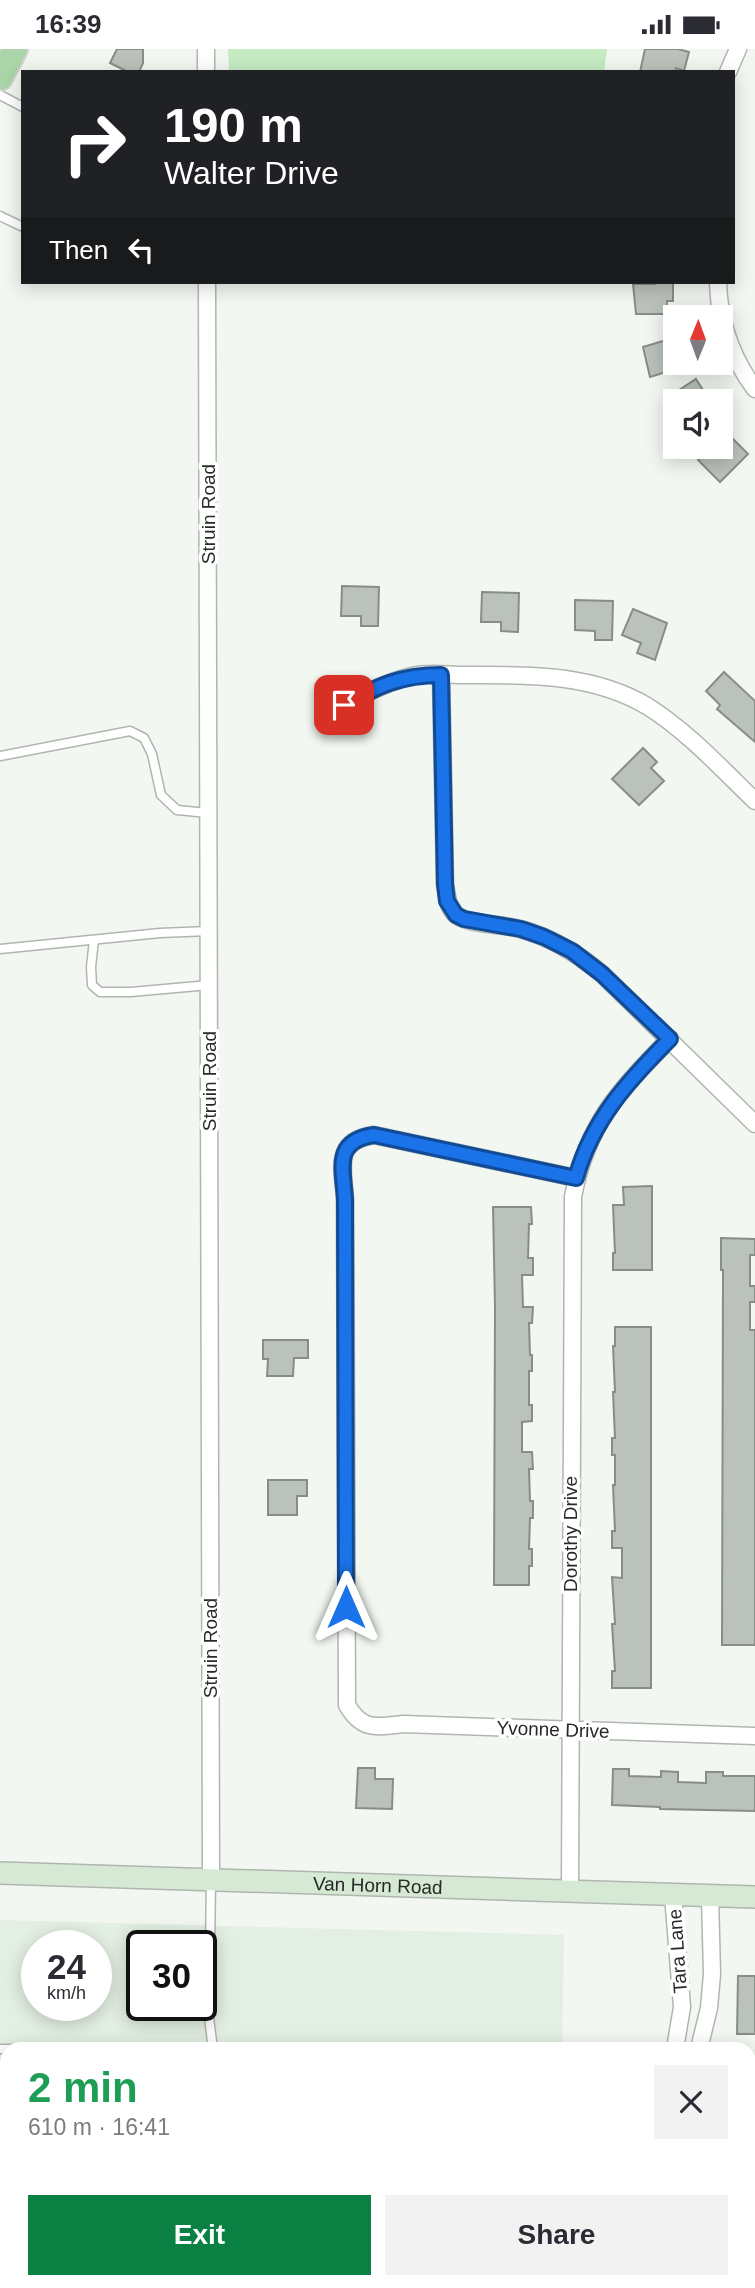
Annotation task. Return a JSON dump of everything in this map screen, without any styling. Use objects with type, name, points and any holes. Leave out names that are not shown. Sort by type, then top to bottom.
[{"type":"main road","points":[[0,78],[15,49]]},
{"type":"main road","name":"Van Horn Road","points":[[0,1873],[755,1897]]},
{"type":"street","points":[[206,49],[206,70]]},
{"type":"street","points":[[729,70],[738,49]]},
{"type":"street","name":"Struin Road","points":[[207,284],[211,1881]]},
{"type":"street","points":[[718,284],[725,333],[742,371],[755,389]]},
{"type":"street","points":[[344,705],[374,688],[415,675],[572,679],[622,694],[645,705],[666,719],[755,801]]},
{"type":"street","points":[[441,675],[445,884],[450,909],[464,919],[521,929],[572,951],[602,974],[755,1123]]},
{"type":"street","name":"Dorothy Drive","points":[[570,1891],[571,1215],[576,1178],[587,1144],[604,1114],[632,1076],[670,1039]]},
{"type":"street","name":"Yvonne Drive","points":[[576,1178],[374,1135],[362,1136],[346,1150],[341,1164],[345,1199],[347,1705],[354,1717],[374,1727],[403,1724],[755,1736]]},
{"type":"street","name":"Tara Lane","points":[[673,1895],[682,2007],[676,2042]]},
{"type":"street","name":"Tara Lane","points":[[701,2042],[709,2008],[712,1974],[710,1896]]},
{"type":"street","name":"Tara Lane","points":[[682,2007],[709,2008]]},
{"type":"lane","points":[[0,95],[21,106]]},
{"type":"lane","points":[[0,216],[21,226]]},
{"type":"lane","points":[[0,756],[130,731],[144,738],[152,754],[162,795],[177,810],[208,813]]},
{"type":"lane","points":[[0,949],[160,933],[209,931]]},
{"type":"lane","points":[[94,940],[92,985],[100,992],[209,985]]},
{"type":"lane","points":[[211,1881],[209,2018],[212,2042]]},
{"type":"shaded area","points":[[0,1920],[564,1935],[562,2042],[0,2042]]},
{"type":"green space","points":[[228,49],[607,49],[604,70],[229,70]]},
{"type":"building","points":[[117,49],[143,49],[140,70],[124,70],[110,63]]},
{"type":"building","points":[[645,49],[678,49],[689,52],[684,70],[640,70]]},
{"type":"building","points":[[633,284],[673,284],[673,301],[667,301],[667,305],[663,305],[663,314],[636,314]]},
{"type":"building","points":[[663,341],[663,373],[650,377],[643,347]]},
{"type":"building","points":[[696,379],[702,389],[681,389]]},
{"type":"building","points":[[733,439],[748,454],[720,482],[698,460],[733,459]]},
{"type":"building","points":[[342,586],[379,587],[378,626],[361,626],[361,616],[341,616]]},
{"type":"building","points":[[482,592],[519,593],[518,632],[501,631],[501,622],[481,622]]},
{"type":"building","points":[[575,600],[613,601],[612,640],[595,640],[595,631],[575,630]]},
{"type":"building","points":[[633,609],[667,623],[655,660],[637,653],[641,643],[622,635]]},
{"type":"building","points":[[724,672],[755,701],[755,742],[717,709],[720,705],[706,691]]},
{"type":"building","points":[[643,748],[657,762],[651,768],[664,781],[639,805],[612,779]]},
{"type":"building","points":[[652,1186],[652,1270],[613,1270],[613,1205],[624,1205],[623,1187]]},
{"type":"building","points":[[493,1207],[531,1207],[528,1258],[533,1258],[533,1275],[522,1275],[523,1307],[533,1307],[532,1323],[529,1323],[532,1371],[529,1371],[529,1405],[532,1405],[532,1421],[522,1422],[522,1452],[532,1452],[533,1469],[529,1469],[533,1518],[530,1518],[529,1549],[532,1549],[532,1566],[529,1566],[529,1585],[494,1585]]},
{"type":"building","points":[[721,1238],[755,1239],[755,1255],[750,1255],[750,1286],[755,1286],[755,1302],[750,1302],[750,1330],[755,1330],[755,1645],[722,1645]]},
{"type":"building","points":[[615,1327],[651,1327],[651,1688],[612,1688],[612,1671],[615,1671],[612,1624],[615,1624],[612,1577],[622,1578],[622,1548],[612,1548],[612,1531],[615,1531],[615,1455],[612,1455],[612,1438],[615,1438]]},
{"type":"building","points":[[263,1340],[308,1340],[308,1358],[294,1358],[293,1376],[267,1376],[268,1359],[263,1359]]},
{"type":"building","points":[[268,1480],[307,1480],[307,1496],[297,1496],[297,1515],[268,1515]]},
{"type":"building","points":[[358,1768],[375,1768],[375,1779],[393,1779],[392,1809],[356,1808]]},
{"type":"building","points":[[613,1769],[629,1769],[629,1776],[661,1777],[661,1771],[678,1772],[678,1782],[706,1783],[706,1772],[723,1772],[723,1776],[755,1776],[755,1811],[612,1805]]},
{"type":"building","points":[[738,1976],[755,1976],[755,2034],[737,2034]]},
{"type":"route","points":[[344,705],[374,688],[415,675],[441,675],[445,884],[450,909],[464,919],[521,929],[572,951],[602,974],[670,1039],[632,1076],[604,1114],[587,1144],[576,1178],[374,1135],[362,1136],[346,1150],[341,1164],[345,1199],[346,1607]]}]
